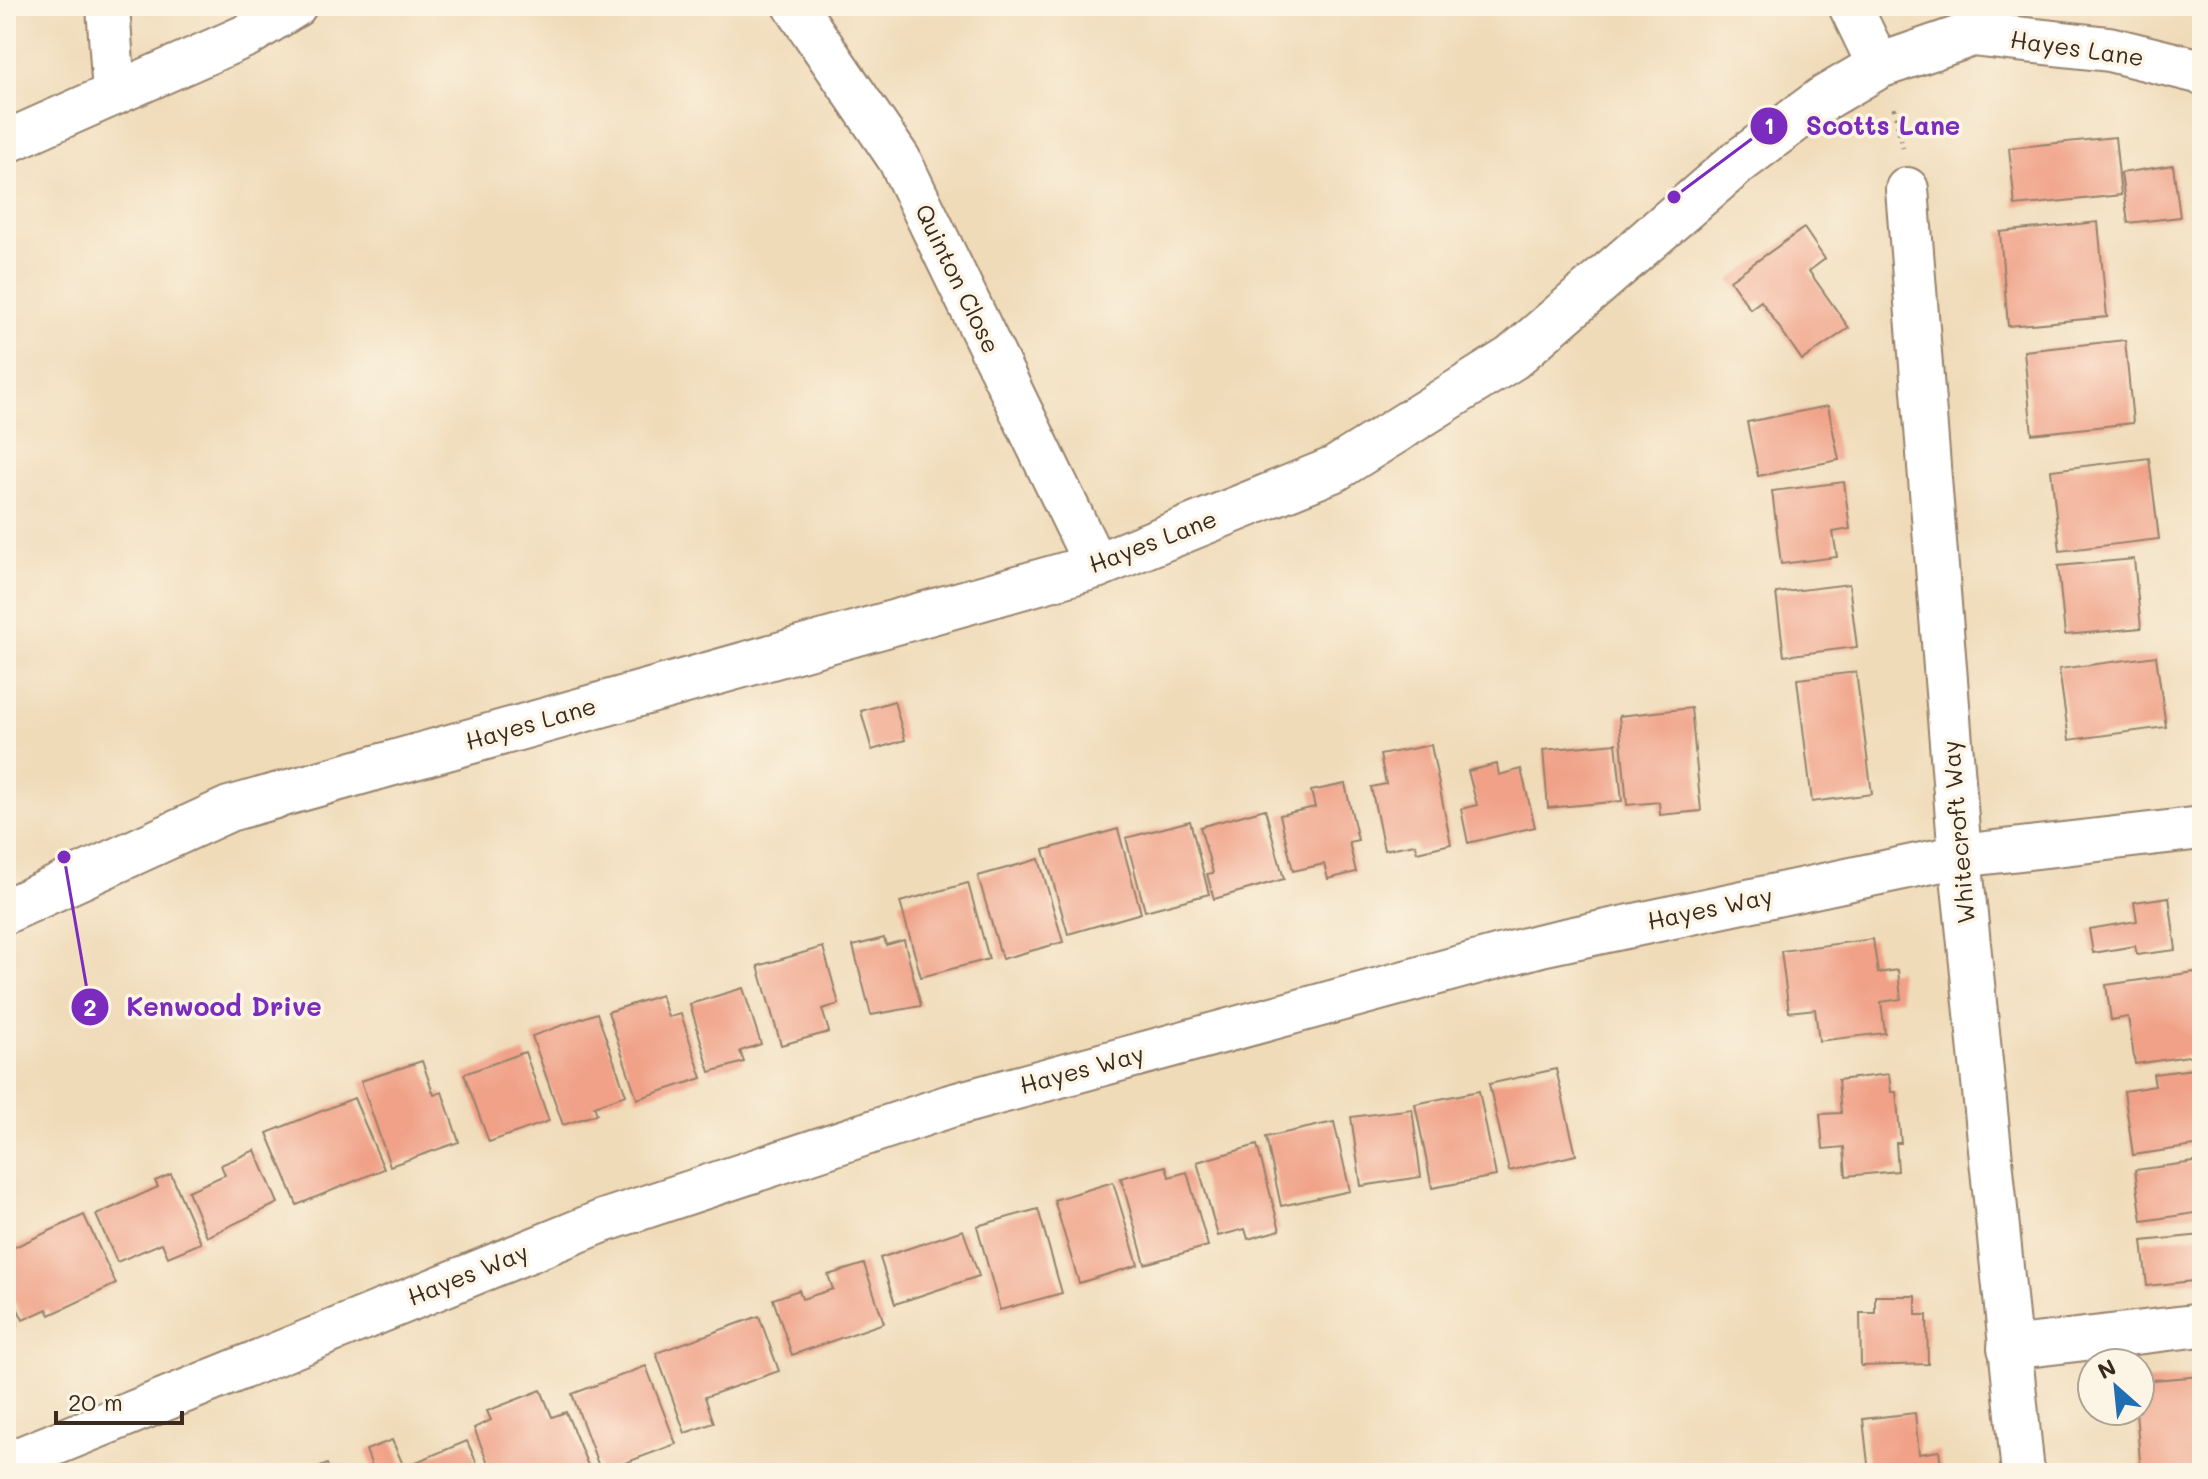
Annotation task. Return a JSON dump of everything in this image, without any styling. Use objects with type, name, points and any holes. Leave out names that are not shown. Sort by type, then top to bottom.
[{"type":"main road","name":"Hayes Lane","points":[[6,911],[229,809],[1096,566],[1335,469],[1512,358],[1737,163],[1823,99],[1879,66],[1979,20],[2202,72]]},
{"type":"street","points":[[108,6],[114,94]]},
{"type":"street","points":[[6,142],[248,35],[295,6]]},
{"type":"street","name":"Quinton Close","points":[[795,6],[899,159],[1096,566]]},
{"type":"street","points":[[1850,6],[1879,66]]},
{"type":"street","name":"Whitecroft Way","points":[[1907,189],[1960,856],[2023,1473]]},
{"type":"street","name":"Hayes Way","points":[[6,1464],[603,1221],[950,1106],[1541,945],[1960,856],[2202,828]]},
{"type":"street","points":[[2009,1348],[2202,1325]]},
{"type":"path","points":[[1879,66],[1901,128],[1907,189]]},
{"type":"building","points":[[2115,137],[2121,195],[2015,206],[2009,148]]},
{"type":"building","points":[[2173,165],[2180,217],[2128,223],[2121,173]]},
{"type":"building","points":[[2098,222],[2107,317],[2008,326],[2000,232]]},
{"type":"building","points":[[1804,228],[1825,259],[1809,271],[1849,328],[1802,360],[1761,301],[1750,309],[1730,280]]},
{"type":"building","points":[[2125,340],[2133,423],[2032,434],[2024,351]]},
{"type":"building","points":[[1828,406],[1839,460],[1758,476],[1747,422]]},
{"type":"building","points":[[2149,458],[2159,539],[2060,551],[2051,470]]},
{"type":"building","points":[[1844,482],[1850,529],[1833,532],[1837,557],[1781,564],[1772,491]]},
{"type":"building","points":[[2134,559],[2141,628],[2065,635],[2058,566]]},
{"type":"building","points":[[1849,584],[1857,647],[1784,656],[1776,593]]},
{"type":"building","points":[[2156,656],[2166,727],[2069,740],[2059,669]]},
{"type":"building","points":[[1856,672],[1872,794],[1812,802],[1797,679]]},
{"type":"building","points":[[894,701],[905,740],[872,750],[861,711]]},
{"type":"building","points":[[1691,708],[1701,811],[1660,815],[1659,802],[1627,805],[1619,716]]},
{"type":"building","points":[[1616,743],[1622,801],[1548,808],[1543,750]]},
{"type":"building","points":[[1431,745],[1451,844],[1417,852],[1415,844],[1384,850],[1371,787],[1386,784],[1380,755]]},
{"type":"building","points":[[1497,764],[1499,775],[1521,769],[1535,827],[1468,843],[1461,809],[1477,805],[1468,771]]},
{"type":"building","points":[[1345,784],[1358,840],[1349,842],[1356,872],[1328,879],[1324,864],[1293,871],[1280,815],[1315,807],[1311,791]]},
{"type":"building","points":[[1265,809],[1284,879],[1214,899],[1207,874],[1213,873],[1200,827]]},
{"type":"building","points":[[1190,821],[1209,894],[1145,911],[1126,838]]},
{"type":"building","points":[[1118,829],[1141,913],[1068,934],[1044,850]]},
{"type":"building","points":[[1039,859],[1063,942],[1002,959],[978,876]]},
{"type":"building","points":[[968,883],[989,959],[921,977],[900,902]]},
{"type":"building","points":[[2169,897],[2176,950],[2137,955],[2135,946],[2093,953],[2089,929],[2137,921],[2134,902]]},
{"type":"building","points":[[884,938],[886,945],[904,940],[921,1006],[871,1015],[853,946]]},
{"type":"building","points":[[1873,939],[1878,973],[1898,970],[1901,999],[1881,1002],[1885,1033],[1819,1041],[1815,1009],[1789,1012],[1781,951]]},
{"type":"building","points":[[823,947],[839,1004],[822,1009],[829,1032],[781,1045],[758,966]]},
{"type":"building","points":[[2202,971],[2202,1054],[2135,1064],[2128,1017],[2111,1020],[2106,985]]},
{"type":"building","points":[[743,988],[761,1044],[740,1051],[744,1062],[710,1072],[690,1004]]},
{"type":"building","points":[[661,995],[668,1017],[681,1014],[702,1078],[637,1099],[608,1012]]},
{"type":"building","points":[[597,1013],[626,1095],[594,1106],[597,1114],[563,1125],[532,1036]]},
{"type":"building","points":[[525,1052],[549,1121],[489,1142],[464,1074]]},
{"type":"building","points":[[422,1061],[434,1095],[442,1092],[459,1142],[390,1166],[361,1081]]},
{"type":"building","points":[[2202,1068],[2202,1145],[2133,1155],[2124,1091],[2155,1086],[2153,1074]]},
{"type":"building","points":[[1556,1069],[1576,1155],[1509,1171],[1489,1084]]},
{"type":"building","points":[[1889,1074],[1891,1092],[1896,1092],[1901,1143],[1896,1143],[1898,1171],[1846,1176],[1844,1147],[1823,1149],[1820,1114],[1841,1113],[1838,1080]]},
{"type":"building","points":[[1479,1091],[1496,1176],[1432,1188],[1415,1104]]},
{"type":"building","points":[[354,1098],[384,1169],[297,1205],[267,1133]]},
{"type":"building","points":[[1412,1109],[1421,1177],[1361,1186],[1351,1117]]},
{"type":"building","points":[[1334,1122],[1350,1191],[1281,1206],[1266,1137]]},
{"type":"building","points":[[1257,1145],[1280,1230],[1248,1239],[1245,1229],[1218,1236],[1197,1162]]},
{"type":"building","points":[[255,1150],[278,1203],[207,1237],[188,1191],[225,1175],[221,1165]]},
{"type":"building","points":[[2202,1161],[2202,1212],[2142,1221],[2135,1170]]},
{"type":"building","points":[[1166,1166],[1169,1177],[1187,1172],[1208,1246],[1145,1264],[1121,1178]]},
{"type":"building","points":[[171,1174],[201,1243],[168,1257],[162,1243],[117,1262],[96,1215],[158,1187],[155,1181]]},
{"type":"building","points":[[1113,1182],[1138,1265],[1079,1283],[1054,1200]]},
{"type":"building","points":[[1038,1209],[1062,1293],[1000,1310],[977,1226]]},
{"type":"building","points":[[84,1215],[116,1284],[50,1315],[47,1309],[23,1320],[6,1284],[6,1251]]},
{"type":"building","points":[[963,1230],[979,1276],[895,1304],[880,1258]]},
{"type":"building","points":[[2202,1235],[2202,1280],[2147,1286],[2142,1241]]},
{"type":"building","points":[[864,1264],[884,1323],[792,1355],[773,1299],[799,1290],[802,1299],[833,1289],[828,1275]]},
{"type":"building","points":[[1875,1296],[1916,1296],[1916,1315],[1927,1315],[1928,1364],[1861,1366],[1860,1313],[1875,1313]]},
{"type":"building","points":[[6,1301],[17,1326],[6,1331]]},
{"type":"building","points":[[759,1316],[779,1371],[705,1397],[714,1423],[685,1433],[656,1353]]},
{"type":"building","points":[[646,1366],[676,1444],[601,1472],[572,1394]]},
{"type":"building","points":[[2202,1376],[2202,1473],[2141,1473],[2137,1427],[2156,1427],[2156,1380]]},
{"type":"building","points":[[541,1390],[552,1417],[566,1412],[589,1468],[575,1473],[492,1473],[474,1428],[491,1420],[487,1411]]},
{"type":"building","points":[[1915,1413],[1919,1454],[1939,1451],[1942,1473],[1869,1473],[1863,1419]]},
{"type":"building","points":[[392,1440],[404,1467],[467,1441],[481,1473],[356,1473],[372,1466],[366,1450]]},
{"type":"building","points":[[327,1464],[330,1473],[306,1473]]},
{"type":"place","name":"Scotts Lane","points":[[1674,197]]},
{"type":"place","name":"Kenwood Drive","points":[[64,857]]}]
